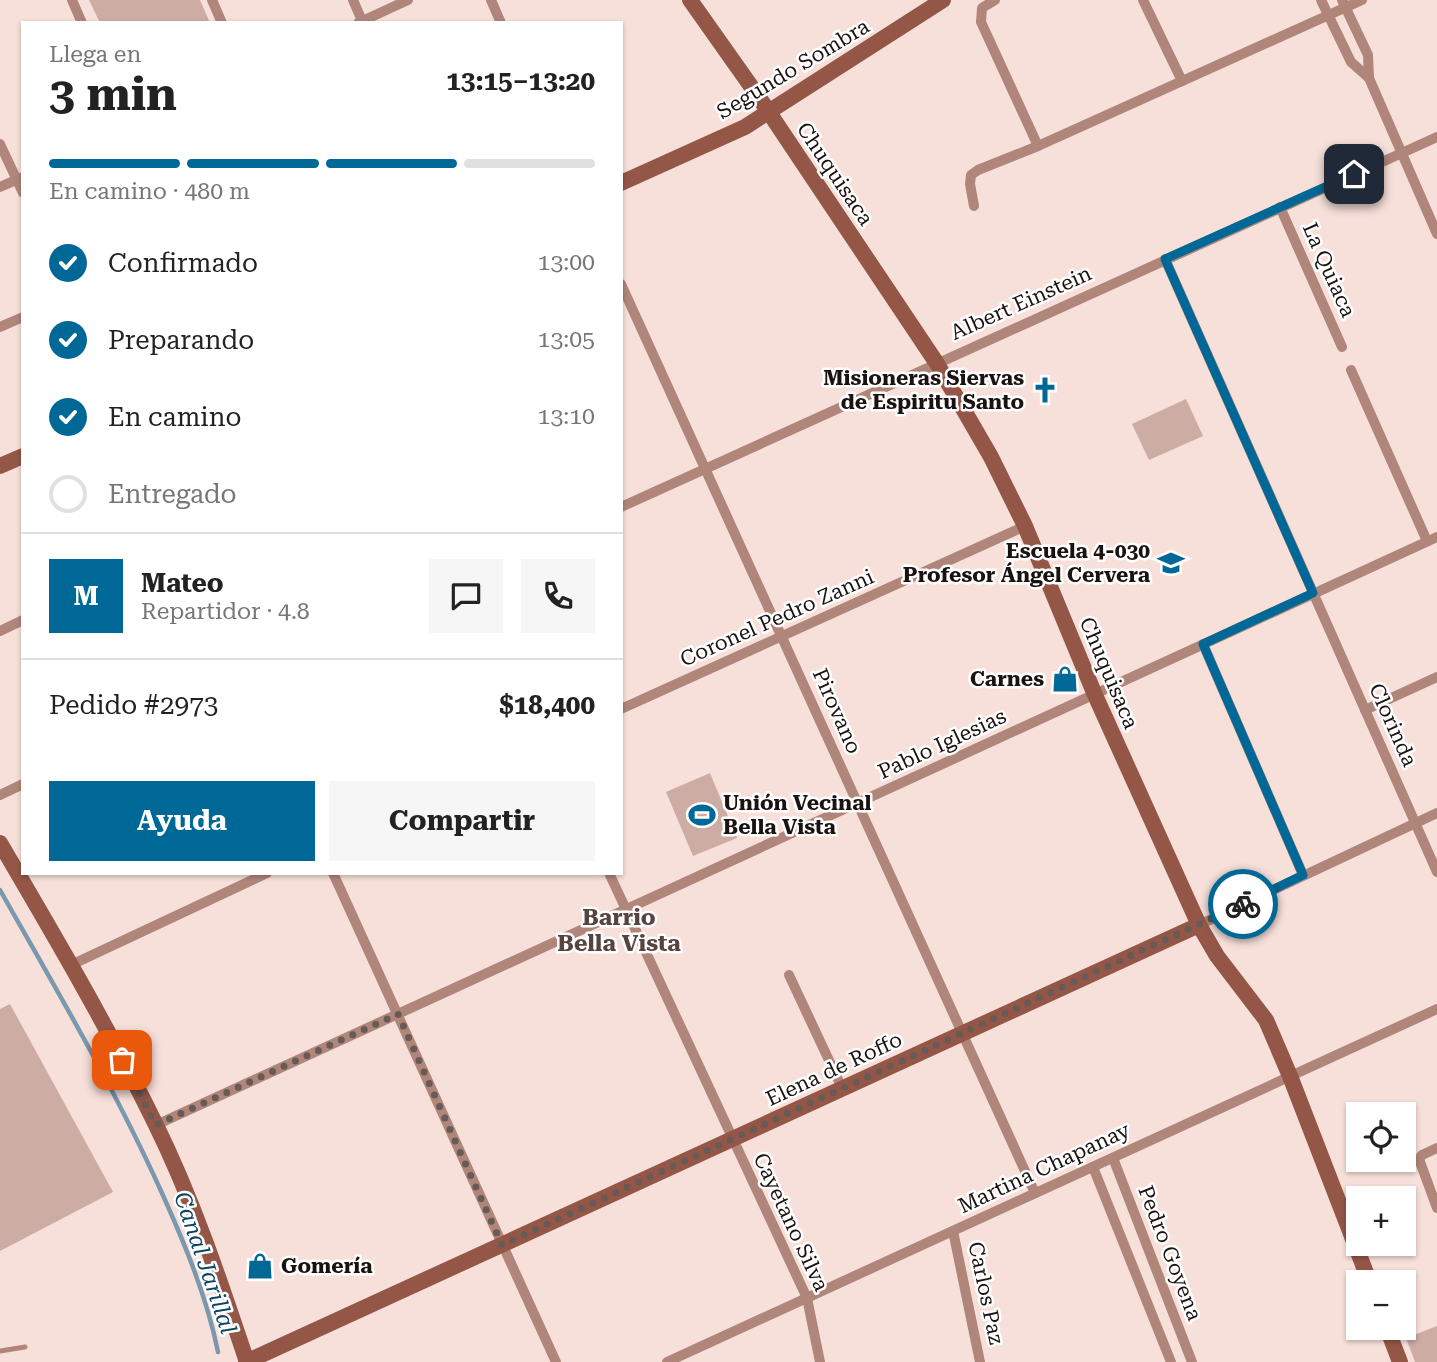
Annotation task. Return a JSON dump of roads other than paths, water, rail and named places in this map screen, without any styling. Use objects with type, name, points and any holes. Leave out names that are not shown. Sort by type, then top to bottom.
[{"type":"street","points":[[72,0],[81,21]]},
{"type":"street","points":[[212,0],[221,21]]},
{"type":"street","points":[[353,0],[361,21]]},
{"type":"street","points":[[363,21],[408,0]]},
{"type":"street","points":[[491,0],[500,21]]},
{"type":"street","name":"Chuquisaca","points":[[690,0],[936,362],[991,457],[1025,526],[1095,695],[1199,925],[1223,964],[1261,1011],[1290,1076],[1365,1270]]},
{"type":"street","name":"Segundo Sombra","points":[[623,182],[745,127],[943,0]]},
{"type":"street","points":[[995,0],[982,8],[981,22],[1038,146]]},
{"type":"street","points":[[1143,0],[1182,81]]},
{"type":"street","points":[[1321,0],[1351,62],[1369,78]]},
{"type":"street","points":[[974,206],[970,184],[971,176],[978,170],[1038,146],[1329,15],[1344,4],[1362,0]]},
{"type":"street","points":[[1344,4],[1368,55],[1369,78],[1437,234]]},
{"type":"street","name":"Albert Einstein","points":[[623,505],[1437,137]]},
{"type":"street","points":[[0,144],[20,178],[0,187]]},
{"type":"street","name":"La Quiaca","points":[[1280,207],[1342,347]]},
{"type":"street","name":"Clorinda","points":[[1165,259],[1437,872]]},
{"type":"street","name":"Pirovano","points":[[623,288],[1035,1193]]},
{"type":"street","points":[[0,327],[21,318]]},
{"type":"street","points":[[1351,370],[1432,539]]},
{"type":"street","points":[[0,466],[21,457]]},
{"type":"street","name":"Coronel Pedro Zanni","points":[[623,708],[1025,526]]},
{"type":"street","name":"Pablo Iglesias","points":[[156,1125],[1432,539]]},
{"type":"street","points":[[0,631],[21,621]]},
{"type":"street","points":[[1203,644],[1303,875]]},
{"type":"street","points":[[1365,710],[1437,677]]},
{"type":"street","points":[[0,795],[21,785]]},
{"type":"street","name":"Elena de Roffo","points":[[247,1362],[1437,813]]},
{"type":"street","points":[[0,843],[71,965],[156,1125],[197,1219],[247,1362]]},
{"type":"street","points":[[71,965],[263,875]]},
{"type":"street","points":[[334,875],[556,1362]]},
{"type":"street","name":"Cayetano Silva","points":[[610,875],[807,1298],[820,1362]]},
{"type":"street","points":[[789,975],[842,1088]]},
{"type":"street","name":"Martina Chapanay","points":[[667,1362],[693,1356],[807,1298],[1437,1009]]},
{"type":"street","points":[[1437,1147],[1419,1159],[1437,1208]]},
{"type":"street","name":"Pedro Goyena","points":[[1113,1158],[1192,1362]]},
{"type":"street","name":"Pedro Goyena","points":[[1093,1167],[1171,1362]]},
{"type":"street","name":"Carlos Paz","points":[[953,1231],[980,1362]]},
{"type":"street","points":[[1392,1340],[1400,1362]]},
{"type":"lane","points":[[0,1351],[25,1347]]},
{"type":"waterway","name":"Canal Jarillal","points":[[0,890],[84,1039],[143,1152],[194,1270],[218,1352]]},
{"type":"place","name":"Misioneras Siervas de Espiritu Santo","points":[[1045,390]]},
{"type":"place","name":"Escuela 4-030 Profesor Ángel Cervera","points":[[1171,563]]},
{"type":"place","name":"Carnes","points":[[1065,679]]},
{"type":"place","name":"Unión Vecinal Bella Vista","points":[[702,815]]},
{"type":"place","name":"Gomería","points":[[260,1266]]},
{"type":"district","name":"Barrio Bella Vista","points":[[619,930]]}]
